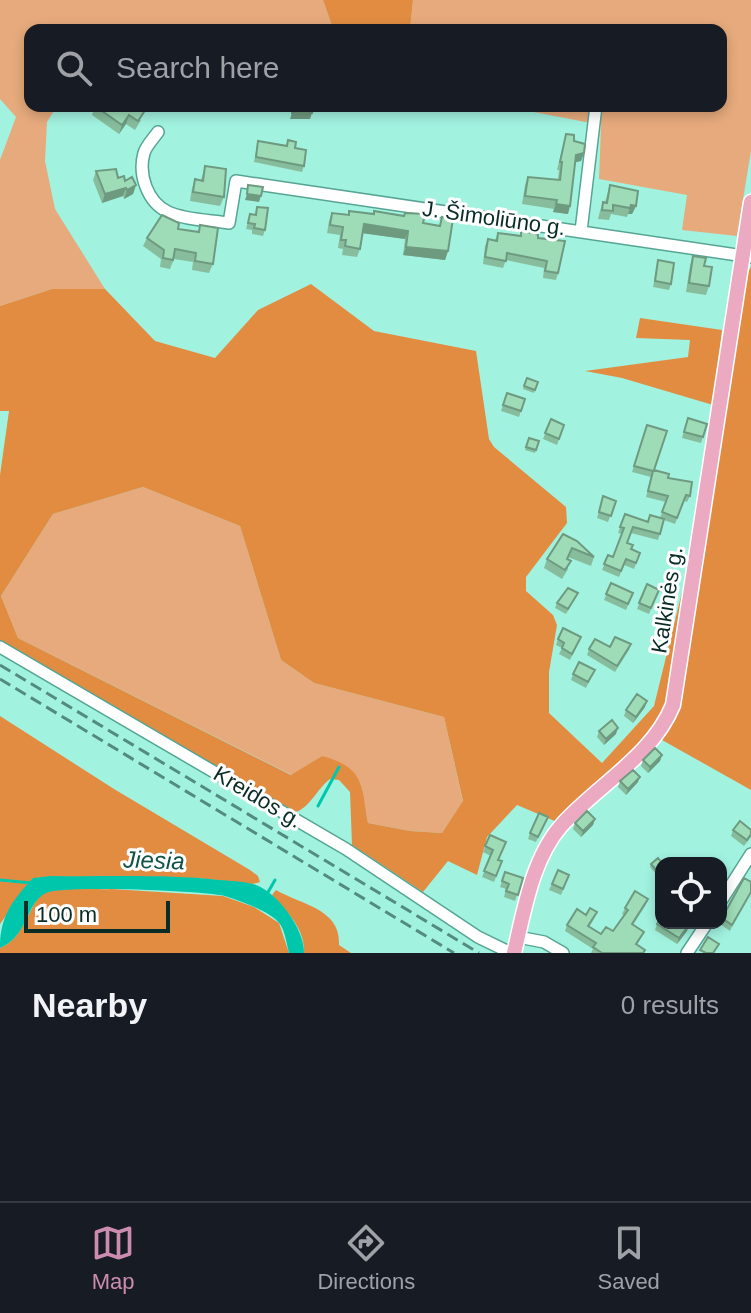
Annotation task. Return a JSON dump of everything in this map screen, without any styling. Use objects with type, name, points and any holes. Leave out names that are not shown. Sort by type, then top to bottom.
[{"type":"main road","name":"Kalkinės g.","points":[[512,953],[544,852],[559,828],[657,736],[673,705],[747,257],[751,202]]},
{"type":"street","points":[[581,231],[595,112]]},
{"type":"street","name":"J. Šimoliūno g.","points":[[158,132],[144,151],[141,173],[148,193],[157,206],[170,213],[229,223],[236,181],[747,257]]},
{"type":"street","name":"Kreidos g.","points":[[0,647],[320,833],[478,937],[512,953]]},
{"type":"street","points":[[727,892],[751,854]]},
{"type":"street","points":[[687,953],[703,929]]},
{"type":"street","points":[[518,937],[544,942],[563,953]]},
{"type":"shaded area","points":[[0,0],[323,0],[331,24],[24,24],[24,112],[53,112],[47,122],[45,161],[55,209],[105,289],[52,289],[0,306],[0,160],[16,117],[0,99]]},
{"type":"shaded area","points":[[323,0],[413,0],[411,24],[331,24]]},
{"type":"shaded area","points":[[413,0],[751,0],[751,151],[737,236],[682,230],[687,195],[599,179],[601,125],[534,112],[727,112],[727,24],[411,24]]},
{"type":"shaded area","points":[[751,267],[751,790],[662,740],[675,713]]},
{"type":"shaded area","points":[[311,284],[374,331],[476,351],[489,439],[494,447],[566,507],[567,523],[526,577],[526,591],[553,615],[557,625],[549,672],[549,713],[602,763],[654,706],[682,592],[686,599],[664,714],[655,731],[557,822],[517,805],[487,837],[477,875],[448,861],[423,892],[352,845],[350,792],[339,780],[330,779],[296,812],[0,642],[0,475],[9,411],[0,411],[0,306],[52,289],[105,289],[155,341],[215,358],[258,310]],"holes":[[[143,487],[240,526],[281,660],[314,683],[444,717],[463,801],[442,833],[368,823],[362,788],[354,772],[346,766],[322,756],[291,775],[18,638],[1,596],[53,514]]]},
{"type":"shaded area","points":[[640,318],[722,330],[713,405],[622,378],[585,371],[688,357],[690,340],[636,338]]},
{"type":"shaded area","points":[[143,487],[240,526],[281,660],[314,683],[444,717],[463,802],[442,833],[368,823],[360,782],[322,756],[292,775],[18,638],[1,596],[53,514]]},
{"type":"shaded area","points":[[0,716],[250,870],[260,882],[253,884],[197,878],[33,878],[0,924]]},
{"type":"shaded area","points":[[177,877],[252,884],[273,896],[289,913],[300,934],[304,953],[289,953],[282,927],[270,915],[225,896],[104,889],[46,893],[34,904],[17,936],[0,948],[2,927],[13,902],[33,878]]},
{"type":"shaded area","points":[[112,889],[223,896],[254,907],[279,923],[289,953],[0,953],[0,948],[23,927],[36,901],[48,891]]},
{"type":"shaded area","points":[[276,890],[327,916],[334,923],[339,945],[351,953],[304,953],[298,928],[272,895]]},
{"type":"building","points":[[104,112],[144,112],[138,121],[129,115],[122,125]]},
{"type":"building","points":[[566,134],[574,135],[574,141],[585,144],[584,153],[576,155],[570,206],[556,204],[557,200],[525,196],[528,177],[560,180]]},
{"type":"building","points":[[288,140],[296,142],[295,148],[306,150],[304,166],[256,157],[258,141],[287,146]]},
{"type":"building","points":[[205,166],[226,169],[224,197],[193,192],[195,179],[203,181]]},
{"type":"building","points":[[116,169],[118,178],[124,176],[125,181],[132,177],[136,185],[105,194],[96,171]]},
{"type":"building","points":[[248,185],[263,187],[261,196],[247,194]]},
{"type":"building","points":[[610,185],[638,191],[636,206],[613,205],[613,211],[602,210],[603,202],[607,203]]},
{"type":"building","points":[[257,207],[268,208],[265,230],[248,223],[250,214],[256,215]]},
{"type":"building","points":[[349,211],[404,216],[405,213],[425,214],[423,223],[440,226],[442,217],[453,219],[448,251],[406,247],[408,231],[364,224],[360,249],[345,246],[346,240],[341,240],[343,227],[330,225],[332,213],[349,215]]},
{"type":"building","points":[[162,215],[179,223],[178,229],[199,232],[200,225],[218,228],[213,264],[195,261],[196,253],[175,249],[173,260],[163,258],[164,250],[147,238]]},
{"type":"building","points":[[521,231],[538,235],[538,238],[565,241],[558,273],[545,271],[547,261],[507,253],[506,261],[485,257],[488,239],[497,241],[498,233],[521,236]]},
{"type":"building","points":[[693,256],[706,258],[704,266],[712,267],[709,286],[689,283]]},
{"type":"building","points":[[658,260],[674,263],[671,284],[655,281]]},
{"type":"building","points":[[527,378],[538,382],[535,390],[524,386]]},
{"type":"building","points":[[507,393],[525,399],[521,411],[503,405]]},
{"type":"building","points":[[688,418],[707,424],[703,437],[684,432]]},
{"type":"building","points":[[551,419],[564,425],[559,439],[545,433]]},
{"type":"building","points":[[647,425],[667,431],[654,470],[669,474],[668,478],[692,482],[690,496],[686,495],[677,518],[662,512],[668,496],[648,491],[653,471],[634,466]]},
{"type":"building","points":[[529,438],[539,441],[536,450],[526,447]]},
{"type":"building","points":[[603,496],[616,501],[611,516],[599,512]]},
{"type":"building","points":[[625,514],[648,522],[650,515],[664,519],[660,534],[633,527],[627,543],[640,553],[636,563],[626,559],[621,571],[604,564],[608,555],[613,557],[624,528],[620,527]]},
{"type":"building","points":[[563,534],[577,541],[594,557],[572,548],[567,559],[571,561],[565,570],[547,559]]},
{"type":"building","points":[[611,583],[633,593],[628,604],[606,594]]},
{"type":"building","points":[[647,584],[659,590],[651,608],[639,603]]},
{"type":"building","points":[[568,588],[578,593],[568,609],[557,603]]},
{"type":"building","points":[[563,628],[581,637],[572,654],[562,648],[564,643],[558,639]]},
{"type":"building","points":[[615,637],[631,644],[617,666],[589,649],[595,639],[610,647]]},
{"type":"building","points":[[579,662],[595,670],[588,682],[573,674]]},
{"type":"building","points":[[637,694],[647,701],[636,717],[626,710]]},
{"type":"building","points":[[612,720],[618,728],[606,739],[599,731]]},
{"type":"building","points":[[655,748],[662,755],[650,767],[643,760]]},
{"type":"building","points":[[633,770],[640,777],[628,789],[620,781]]},
{"type":"building","points":[[587,811],[595,819],[583,831],[575,823]]},
{"type":"building","points":[[539,813],[548,817],[538,837],[530,833]]},
{"type":"building","points":[[740,821],[751,830],[747,840],[733,830]]},
{"type":"building","points":[[490,835],[506,842],[498,860],[502,861],[496,876],[484,871],[493,850],[485,846]]},
{"type":"building","points":[[558,870],[569,875],[563,889],[552,884]]},
{"type":"building","points":[[505,872],[523,878],[518,895],[506,891],[509,884],[502,881]]},
{"type":"building","points":[[744,878],[751,882],[751,892],[732,925],[727,922],[727,909]]},
{"type":"building","points":[[635,891],[648,899],[632,924],[644,932],[636,944],[645,950],[643,953],[602,953],[593,947],[596,943],[567,925],[577,909],[586,915],[590,908],[597,912],[588,926],[601,934],[606,927],[613,931],[628,910],[625,908]]},
{"type":"building","points":[[665,929],[686,929],[679,938]]},
{"type":"building","points":[[708,937],[719,944],[713,953],[700,950]]},
{"type":"waterway","points":[[318,806],[339,767]]},
{"type":"waterway","points":[[0,880],[32,883]]},
{"type":"waterway","points":[[267,894],[275,880]]},
{"type":"railway","points":[[0,665],[479,953]]},
{"type":"railway","points":[[0,679],[454,953]]},
{"type":"water label","name":"Jiesia","points":[[154,860]]}]
